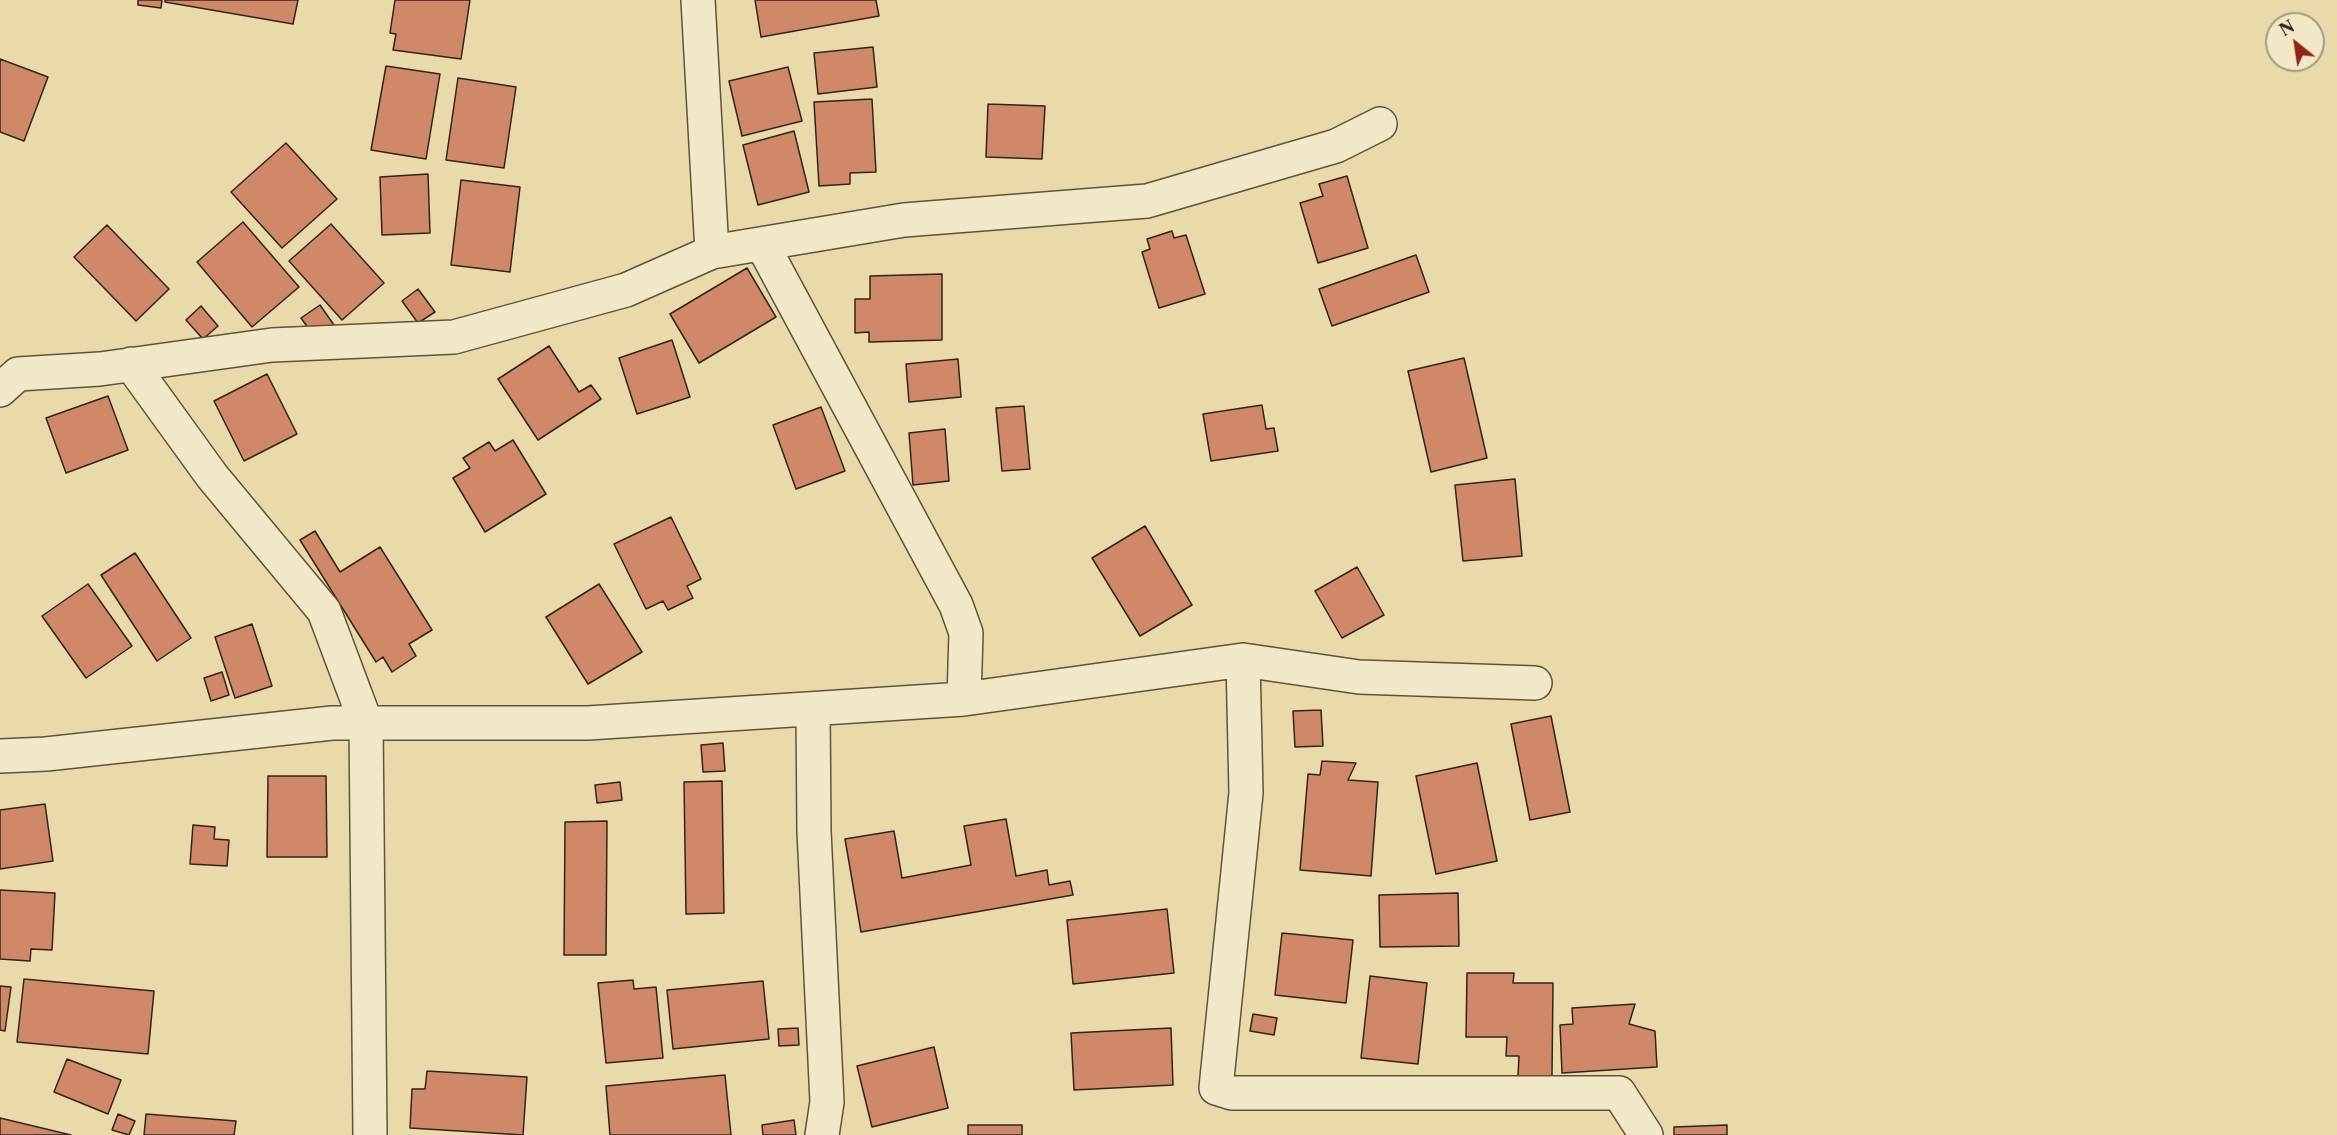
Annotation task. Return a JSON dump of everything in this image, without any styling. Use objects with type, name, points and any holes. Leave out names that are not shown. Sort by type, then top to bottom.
[{"type":"street","points":[[698,0],[711,252]]},
{"type":"street","points":[[0,390],[18,374],[131,364],[272,345],[454,337],[626,290],[711,252],[904,219],[1147,201],[1336,146],[1380,124]]},
{"type":"street","points":[[762,244],[956,605],[966,633],[964,699]]},
{"type":"street","points":[[131,364],[212,476],[324,611],[366,723],[370,1135]]},
{"type":"street","points":[[1243,660],[1246,793],[1216,1088],[1232,1093],[1619,1093],[1646,1135]]},
{"type":"street","points":[[0,756],[46,754],[332,723],[588,723],[964,699],[1243,660],[1359,677],[1535,683]]},
{"type":"street","points":[[813,710],[814,831],[827,1102],[822,1135]]},
{"type":"building","points":[[138,0],[162,0],[161,8],[138,5]]},
{"type":"building","points":[[165,0],[298,0],[293,24],[165,2]]},
{"type":"building","points":[[395,0],[470,0],[461,59],[393,50],[396,34],[390,33]]},
{"type":"building","points":[[755,0],[876,0],[879,16],[761,37]]},
{"type":"building","points":[[873,47],[877,87],[818,94],[814,53]]},
{"type":"building","points":[[0,59],[48,77],[24,141],[0,132]]},
{"type":"building","points":[[386,66],[440,74],[426,159],[371,150]]},
{"type":"building","points":[[788,67],[802,121],[742,136],[729,81]]},
{"type":"building","points":[[458,78],[516,87],[504,168],[446,160]]},
{"type":"building","points":[[872,99],[876,172],[850,173],[850,184],[819,186],[814,102]]},
{"type":"building","points":[[988,104],[1045,106],[1042,159],[986,157]]},
{"type":"building","points":[[794,131],[809,192],[758,205],[743,145]]},
{"type":"building","points":[[286,143],[337,199],[282,248],[231,192]]},
{"type":"building","points":[[428,174],[430,233],[382,235],[380,177]]},
{"type":"building","points":[[1347,176],[1368,248],[1318,263],[1300,203],[1323,196],[1319,184]]},
{"type":"building","points":[[461,180],[520,187],[510,272],[451,265]]},
{"type":"building","points":[[243,222],[299,287],[252,327],[197,262]]},
{"type":"building","points":[[331,224],[384,283],[342,320],[289,261]]},
{"type":"building","points":[[107,225],[169,289],[136,321],[74,257]]},
{"type":"building","points":[[1172,231],[1174,238],[1186,235],[1205,294],[1159,308],[1142,252],[1150,249],[1147,239]]},
{"type":"building","points":[[1416,255],[1429,292],[1332,326],[1319,289]]},
{"type":"building","points":[[747,268],[776,317],[699,363],[670,314]]},
{"type":"building","points":[[942,274],[942,340],[869,342],[869,332],[855,333],[855,299],[870,299],[870,276]]},
{"type":"building","points":[[418,289],[435,312],[418,323],[402,301]]},
{"type":"building","points":[[320,305],[334,325],[316,339],[301,318]]},
{"type":"building","points":[[201,306],[218,326],[203,339],[186,320]]},
{"type":"building","points":[[672,340],[690,397],[637,414],[619,358]]},
{"type":"building","points":[[549,346],[579,392],[591,385],[601,399],[538,440],[498,379]]},
{"type":"building","points":[[1464,358],[1487,458],[1431,472],[1408,371]]},
{"type":"building","points":[[958,359],[961,397],[909,402],[906,364]]},
{"type":"building","points":[[267,374],[297,434],[244,461],[214,401]]},
{"type":"building","points":[[108,396],[128,450],[66,473],[46,418]]},
{"type":"building","points":[[1262,405],[1266,429],[1274,428],[1278,451],[1211,461],[1203,414]]},
{"type":"building","points":[[1024,406],[1030,469],[1002,471],[996,408]]},
{"type":"building","points":[[821,407],[845,471],[796,489],[773,425]]},
{"type":"building","points":[[945,429],[949,481],[913,485],[909,433]]},
{"type":"building","points":[[513,440],[546,494],[485,532],[453,478],[470,468],[463,458],[489,442],[495,451]]},
{"type":"building","points":[[1515,479],[1522,556],[1463,561],[1455,485]]},
{"type":"building","points":[[671,517],[701,579],[687,586],[693,598],[668,610],[663,601],[646,609],[614,544]]},
{"type":"building","points":[[1145,526],[1192,605],[1140,636],[1092,558]]},
{"type":"building","points":[[315,531],[340,572],[380,547],[432,630],[409,644],[416,656],[392,672],[383,657],[376,662],[300,540]]},
{"type":"building","points":[[135,553],[191,638],[157,661],[101,575]]},
{"type":"building","points":[[1357,567],[1384,615],[1342,638],[1315,591]]},
{"type":"building","points":[[88,584],[132,646],[86,678],[42,616]]},
{"type":"building","points":[[599,584],[642,652],[588,684],[546,617]]},
{"type":"building","points":[[252,624],[272,686],[235,698],[215,637]]},
{"type":"building","points":[[222,672],[229,695],[211,701],[204,678]]},
{"type":"building","points":[[1321,710],[1323,746],[1295,747],[1293,711]]},
{"type":"building","points":[[1551,716],[1570,812],[1530,820],[1511,724]]},
{"type":"building","points":[[723,743],[725,771],[703,772],[701,745]]},
{"type":"building","points":[[1322,761],[1356,763],[1348,780],[1378,782],[1371,876],[1300,870],[1308,774],[1320,775]]},
{"type":"building","points":[[1477,763],[1497,861],[1436,874],[1416,776]]},
{"type":"building","points":[[268,776],[326,776],[327,857],[267,857]]},
{"type":"building","points":[[722,781],[724,913],[686,914],[684,782]]},
{"type":"building","points":[[620,782],[622,800],[597,803],[595,785]]},
{"type":"building","points":[[45,804],[53,861],[0,869],[0,810]]},
{"type":"building","points":[[1006,819],[1016,876],[1047,870],[1049,885],[1070,881],[1073,895],[861,932],[845,839],[894,831],[902,878],[971,865],[964,826]]},
{"type":"building","points":[[607,821],[606,955],[564,955],[565,822]]},
{"type":"building","points":[[193,825],[215,827],[214,839],[229,840],[227,866],[190,864]]},
{"type":"building","points":[[0,890],[55,893],[52,950],[31,949],[30,961],[0,959]]},
{"type":"building","points":[[1458,893],[1459,946],[1380,947],[1379,895]]},
{"type":"building","points":[[1167,909],[1174,973],[1073,984],[1067,920]]},
{"type":"building","points":[[1282,933],[1353,940],[1346,1003],[1275,995]]},
{"type":"building","points":[[1467,973],[1514,973],[1513,983],[1553,983],[1552,1076],[1518,1076],[1519,1056],[1506,1056],[1507,1037],[1466,1037]]},
{"type":"building","points":[[1370,976],[1427,983],[1418,1064],[1361,1058]]},
{"type":"building","points":[[24,979],[154,991],[148,1054],[17,1042]]},
{"type":"building","points":[[633,980],[634,989],[656,987],[663,1058],[606,1063],[598,983]]},
{"type":"building","points":[[763,981],[769,1039],[673,1049],[667,990]]},
{"type":"building","points":[[0,986],[11,987],[5,1031],[0,1030]]},
{"type":"building","points":[[1635,1004],[1629,1024],[1655,1031],[1657,1067],[1562,1073],[1560,1025],[1573,1024],[1572,1008]]},
{"type":"building","points":[[1253,1014],[1277,1018],[1274,1035],[1250,1031]]},
{"type":"building","points":[[798,1028],[799,1045],[779,1046],[778,1029]]},
{"type":"building","points":[[1171,1028],[1173,1085],[1074,1090],[1071,1033]]},
{"type":"building","points":[[934,1047],[948,1108],[872,1127],[857,1066]]},
{"type":"building","points":[[67,1059],[121,1080],[108,1114],[54,1092]]},
{"type":"building","points":[[427,1071],[527,1077],[523,1135],[410,1128],[412,1089],[425,1089]]},
{"type":"building","points":[[725,1075],[731,1135],[610,1135],[606,1086]]},
{"type":"building","points":[[118,1114],[135,1121],[129,1135],[112,1130]]},
{"type":"building","points":[[146,1114],[236,1121],[234,1135],[144,1135]]},
{"type":"building","points":[[0,1118],[71,1135],[0,1135]]},
{"type":"building","points":[[794,1120],[796,1135],[763,1135],[762,1125]]},
{"type":"building","points":[[968,1125],[1022,1125],[1022,1135],[968,1135]]},
{"type":"building","points":[[1727,1125],[1727,1135],[1674,1135],[1674,1127]]}]
